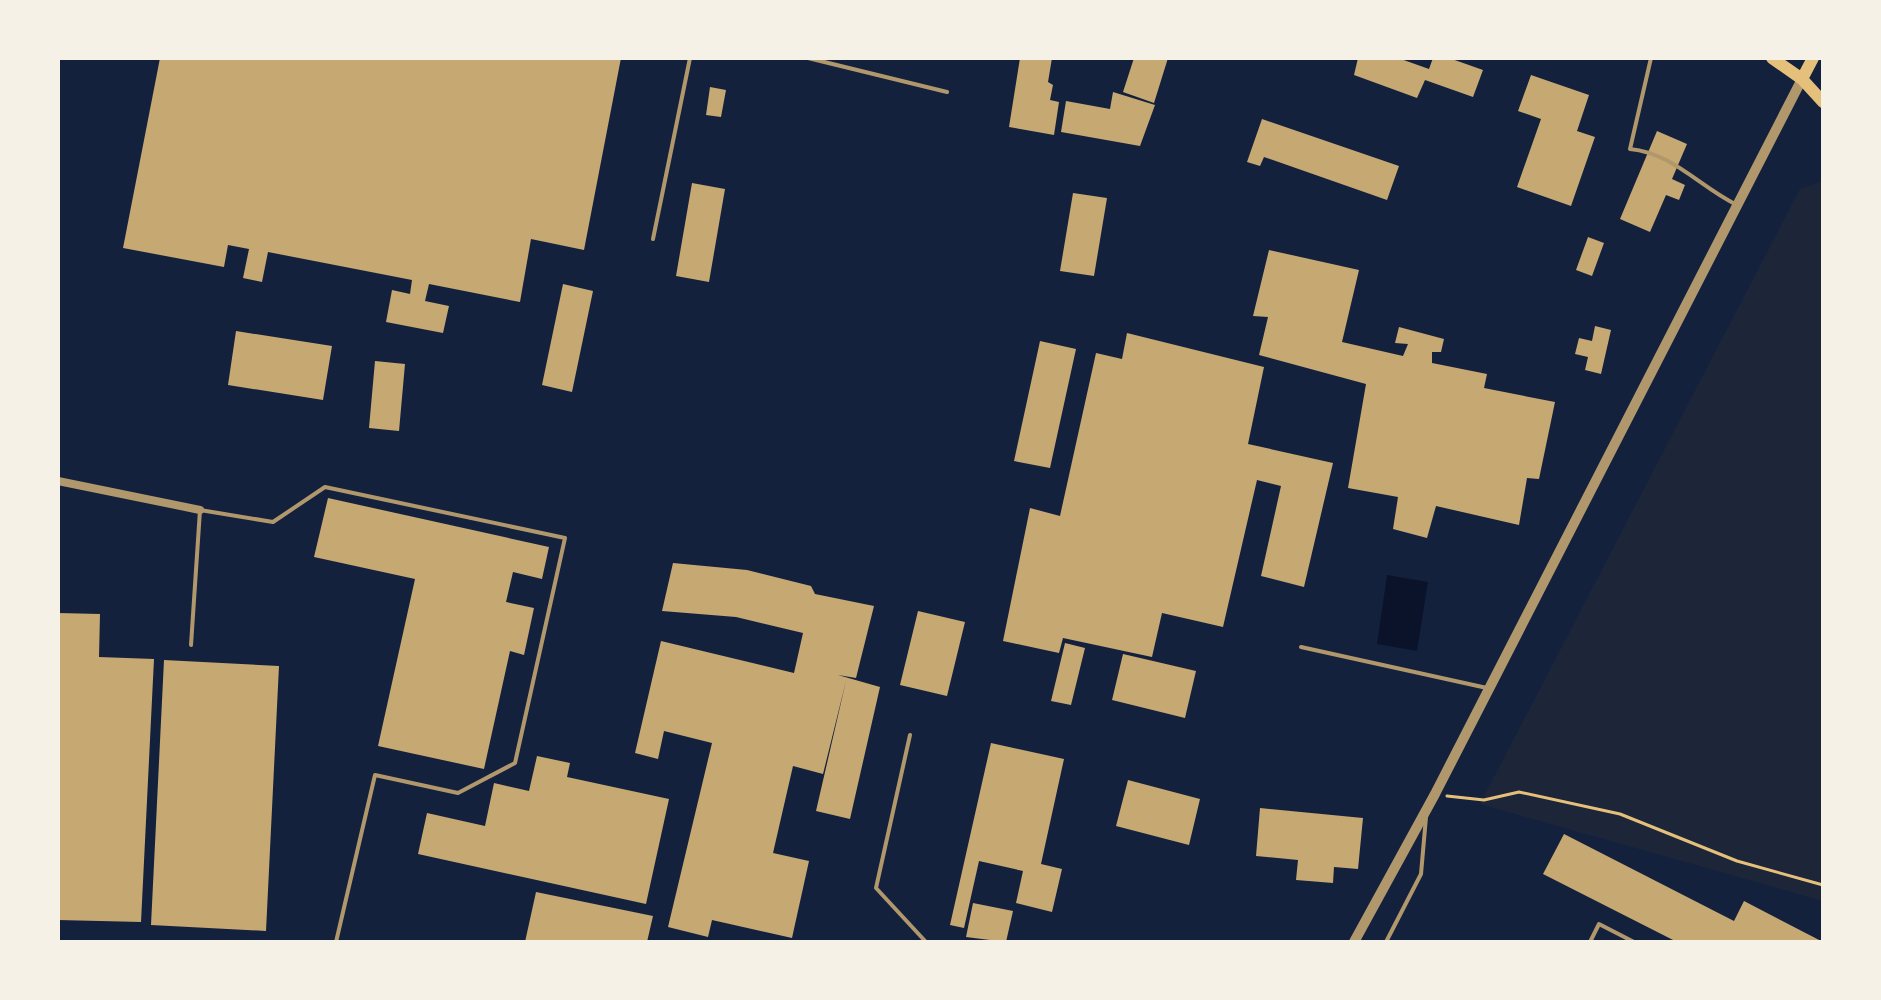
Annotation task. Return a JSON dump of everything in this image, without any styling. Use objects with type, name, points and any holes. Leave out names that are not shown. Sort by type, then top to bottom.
[{"type":"main road","points":[[1772,58],[1802,79],[1823,102]]},
{"type":"main road","points":[[1802,79],[1813,58]]},
{"type":"street","points":[[1354,942],[1435,794],[1802,79]]},
{"type":"street","points":[[58,481],[200,510]]},
{"type":"lane","points":[[653,239],[690,58]]},
{"type":"lane","points":[[808,58],[947,92]]},
{"type":"lane","points":[[1651,58],[1630,149],[1649,151],[1736,205]]},
{"type":"lane","points":[[191,645],[200,510],[273,522],[325,487],[565,538],[515,763],[458,793],[375,775],[336,942]]},
{"type":"lane","points":[[1301,647],[1489,688]]},
{"type":"lane","points":[[910,735],[876,888],[926,942]]},
{"type":"lane","points":[[1386,942],[1421,874],[1426,810]]},
{"type":"lane","points":[[1590,942],[1599,924],[1634,942]]},
{"type":"path","points":[[1435,794],[1484,800],[1519,792],[1620,814],[1737,861],[1823,885]]},
{"type":"shaded area","points":[[1823,181],[1823,901],[1480,804],[1800,189]]},
{"type":"shaded area","points":[[1387,575],[1428,582],[1417,651],[1377,644]]},
{"type":"building","points":[[160,58],[621,58],[584,250],[531,239],[520,302],[429,284],[425,301],[449,306],[443,333],[386,322],[392,290],[410,294],[412,280],[268,252],[262,282],[243,278],[249,249],[228,245],[224,267],[123,248]]},
{"type":"building","points":[[1020,58],[1052,58],[1048,82],[1053,85],[1050,100],[1059,102],[1054,135],[1009,127]]},
{"type":"building","points":[[1134,58],[1168,58],[1154,103],[1123,92]]},
{"type":"building","points":[[1358,58],[1398,58],[1429,69],[1433,58],[1449,58],[1483,70],[1473,97],[1425,80],[1417,98],[1354,75]]},
{"type":"building","points":[[1531,75],[1589,95],[1577,131],[1595,137],[1571,206],[1517,187],[1541,119],[1518,111]]},
{"type":"building","points":[[710,87],[726,90],[721,117],[706,115]]},
{"type":"building","points":[[1113,92],[1155,105],[1140,146],[1061,132],[1066,101],[1110,109]]},
{"type":"building","points":[[1262,119],[1399,166],[1387,200],[1264,157],[1260,166],[1247,162]]},
{"type":"building","points":[[1657,131],[1687,144],[1672,179],[1685,185],[1679,200],[1666,195],[1650,232],[1620,219]]},
{"type":"building","points":[[692,183],[725,189],[709,282],[676,276]]},
{"type":"building","points":[[1073,193],[1107,198],[1094,276],[1060,271]]},
{"type":"building","points":[[1588,237],[1604,243],[1592,276],[1576,270]]},
{"type":"building","points":[[1269,250],[1359,270],[1342,342],[1403,356],[1408,344],[1395,343],[1399,327],[1444,339],[1441,352],[1432,352],[1432,363],[1487,374],[1484,388],[1555,402],[1539,479],[1527,478],[1519,525],[1436,506],[1427,538],[1393,529],[1398,497],[1348,488],[1366,384],[1259,355],[1268,317],[1253,316]]},
{"type":"building","points":[[563,284],[593,291],[572,392],[542,385]]},
{"type":"building","points":[[1595,326],[1611,330],[1601,374],[1585,370],[1588,357],[1575,354],[1579,338],[1592,341]]},
{"type":"building","points":[[236,331],[332,346],[323,400],[228,385]]},
{"type":"building","points":[[1127,333],[1264,367],[1248,444],[1333,463],[1304,587],[1261,576],[1281,486],[1257,480],[1223,627],[1162,613],[1152,657],[1063,638],[1059,653],[1003,641],[1030,508],[1060,516],[1096,353],[1122,359]]},
{"type":"building","points":[[1040,341],[1076,349],[1050,468],[1014,461]]},
{"type":"building","points":[[375,361],[405,364],[399,431],[369,428]]},
{"type":"building","points":[[328,498],[549,547],[542,579],[513,572],[506,602],[534,608],[524,655],[510,651],[484,769],[378,746],[415,579],[314,557]]},
{"type":"building","points":[[673,563],[747,570],[811,586],[815,594],[874,606],[856,678],[838,675],[880,687],[850,819],[816,811],[846,681],[823,774],[793,766],[773,853],[809,861],[792,938],[712,920],[708,937],[668,927],[712,743],[664,731],[658,759],[635,753],[661,641],[794,673],[803,633],[736,617],[662,611]]},
{"type":"building","points":[[918,611],[965,622],[947,696],[900,685]]},
{"type":"building","points":[[58,613],[100,614],[99,657],[154,659],[141,922],[58,920]]},
{"type":"building","points":[[1065,643],[1085,648],[1071,705],[1051,701]]},
{"type":"building","points":[[1123,654],[1196,671],[1185,718],[1112,700]]},
{"type":"building","points":[[164,660],[279,666],[266,931],[151,925]]},
{"type":"building","points":[[991,743],[1064,759],[1041,864],[1062,869],[1052,912],[1016,903],[1023,871],[979,861],[964,928],[950,925]]},
{"type":"building","points":[[537,756],[570,763],[567,777],[669,799],[646,904],[418,854],[427,813],[485,826],[494,783],[529,791]]},
{"type":"building","points":[[1128,780],[1200,799],[1189,845],[1116,826]]},
{"type":"building","points":[[1260,808],[1363,818],[1358,869],[1334,867],[1333,883],[1296,880],[1298,860],[1256,856]]},
{"type":"building","points":[[1564,834],[1734,921],[1744,901],[1823,942],[1677,942],[1543,874]]},
{"type":"building","points":[[536,892],[653,916],[647,942],[525,942]]},
{"type":"building","points":[[973,903],[1013,911],[1006,942],[966,937]]}]
